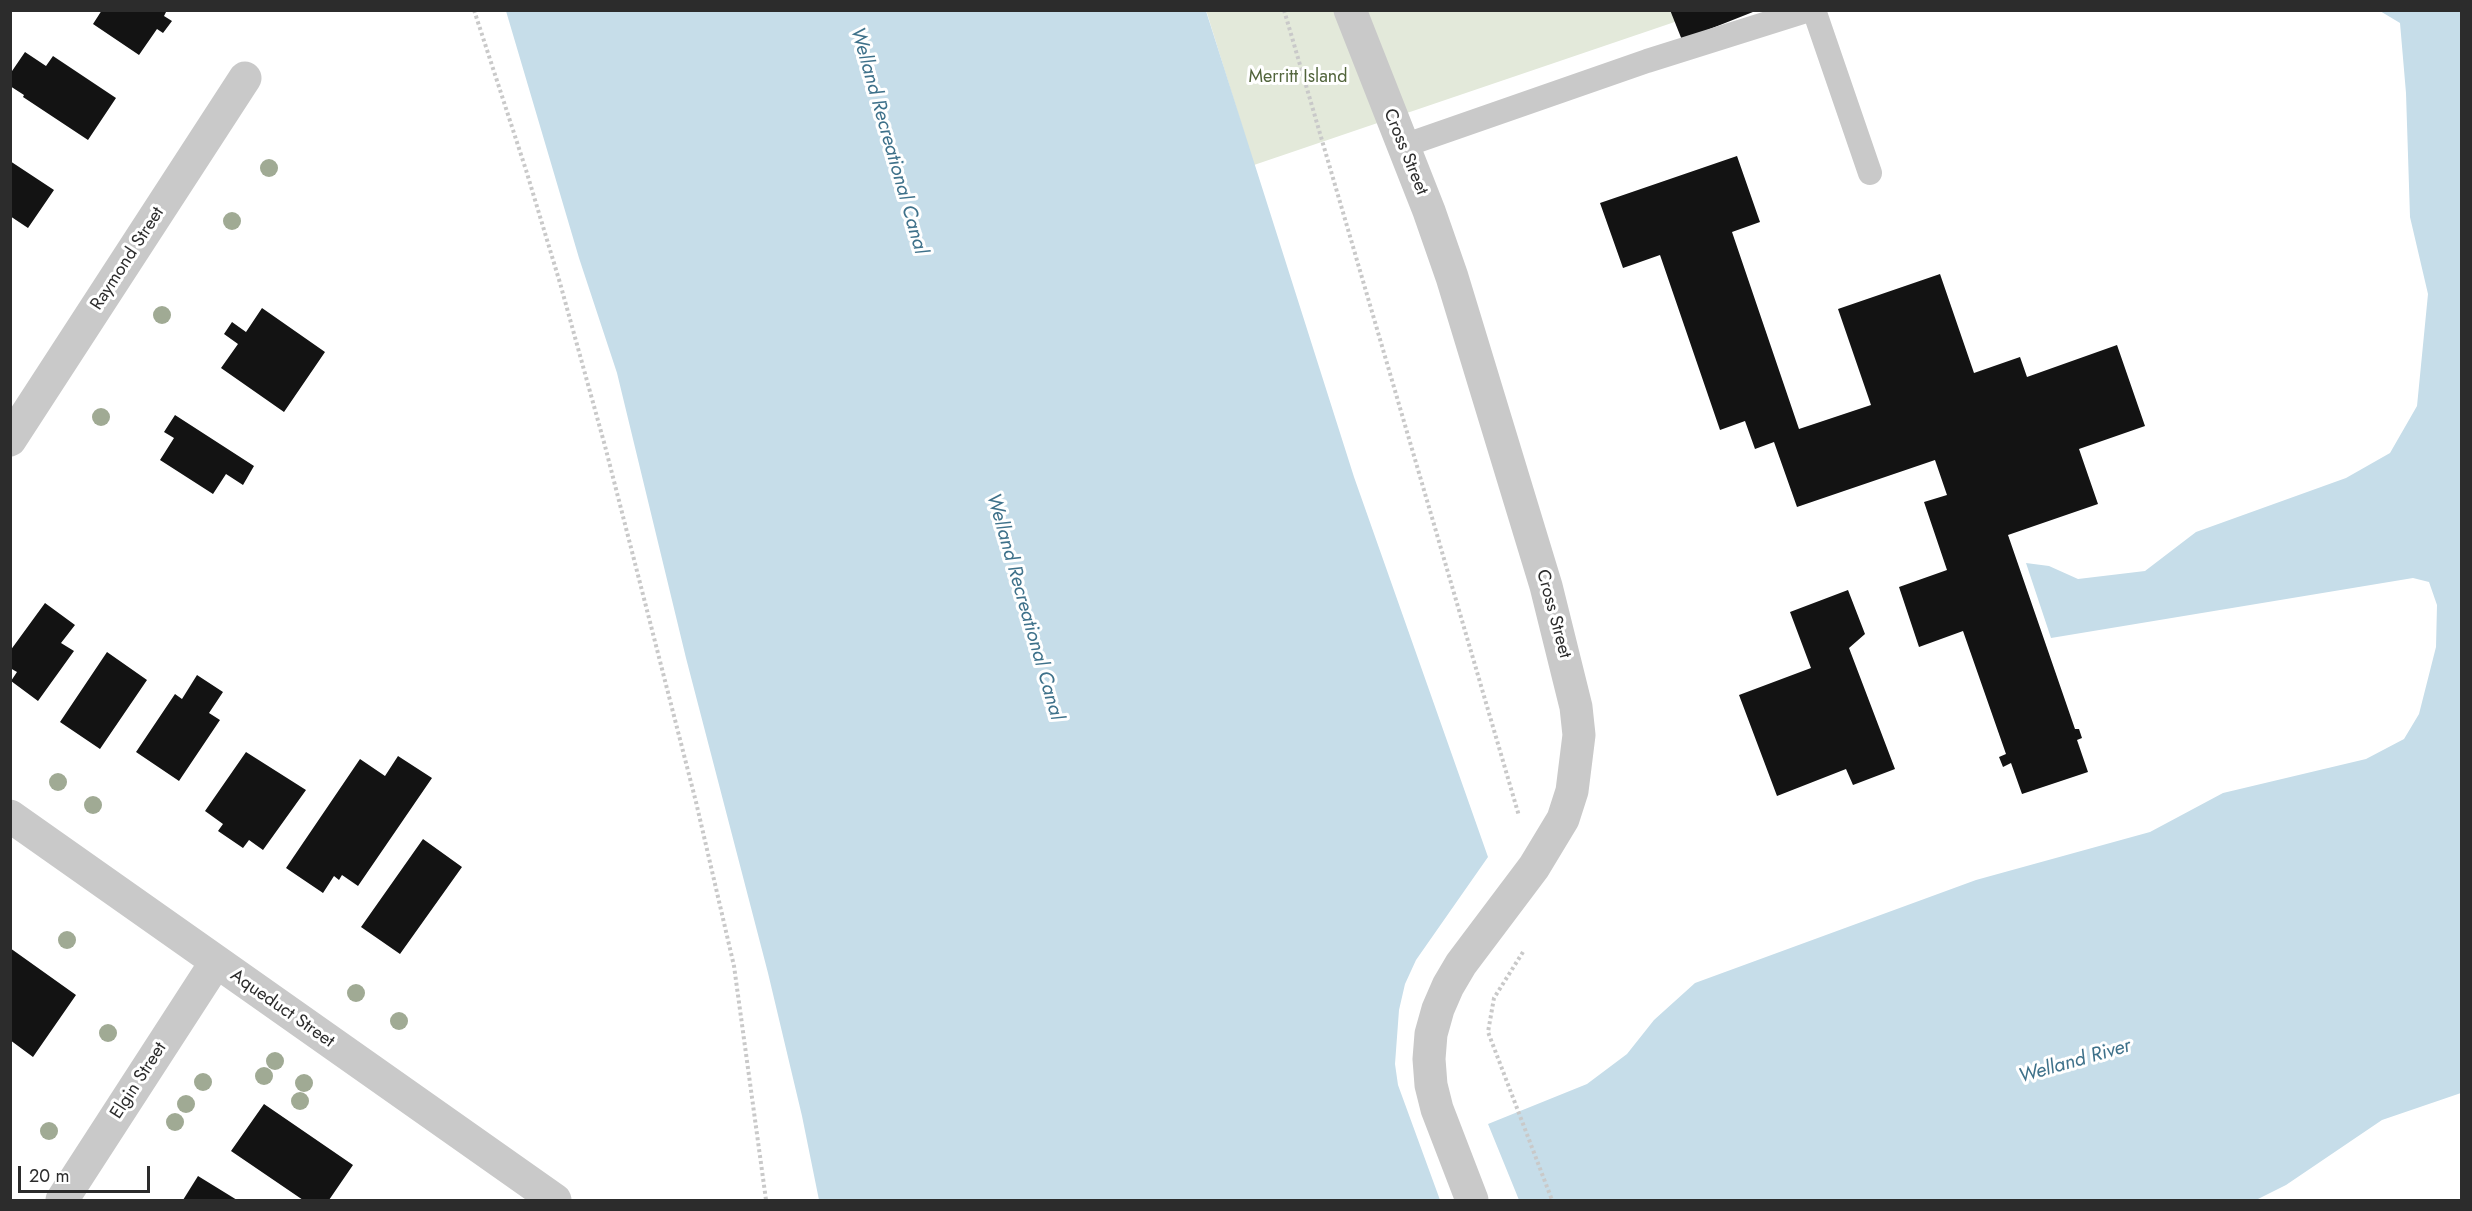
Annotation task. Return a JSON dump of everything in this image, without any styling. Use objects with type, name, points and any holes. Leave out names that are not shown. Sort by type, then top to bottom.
[{"type":"street","name":"Cross Street","points":[[1350,10],[1429,211],[1460,300],[1546,586],[1576,707],[1579,735],[1572,792],[1563,819],[1534,867],[1461,964],[1438,1009],[1431,1034],[1429,1059],[1431,1085],[1437,1109],[1472,1200]]},
{"type":"street","name":"Raymond Street","points":[[10,440],[244,78]]},
{"type":"street","name":"Aqueduct Street","points":[[10,816],[555,1200]]},
{"type":"street","name":"Elgin Street","points":[[62,1200],[216,962]]},
{"type":"lane","points":[[1403,146],[1647,61],[1809,10]]},
{"type":"lane","points":[[1814,10],[1870,173]]},
{"type":"path","points":[[474,10],[560,284],[608,457],[696,802],[734,966],[766,1200]]},
{"type":"path","points":[[1284,10],[1534,867]]},
{"type":"path","points":[[1524,950],[1494,998],[1488,1032],[1552,1200]]},
{"type":"green space","name":"Merritt Island","points":[[1206,10],[1707,11],[1254,165]]},
{"type":"water","name":"Welland Recreational Canal","points":[[506,11],[1206,11],[1354,477],[1488,857],[1416,960],[1405,984],[1399,1010],[1395,1064],[1398,1085],[1440,1200],[819,1200],[802,1116],[768,973],[686,658],[617,373],[579,258]]},
{"type":"water","name":"Welland River","points":[[2380,11],[2461,11],[2461,1093],[2382,1120],[2286,1185],[2256,1200],[1519,1200],[1488,1124],[1587,1084],[1627,1054],[1654,1020],[1695,983],[1976,880],[2150,832],[2223,793],[2366,759],[2404,739],[2419,714],[2436,647],[2437,605],[2429,582],[2413,578],[2051,638],[2026,563],[2049,566],[2078,579],[2145,571],[2196,532],[2346,478],[2390,453],[2417,406],[2428,294],[2410,217],[2406,93],[2400,23]]},
{"type":"building","points":[[102,10],[167,10],[164,16],[172,21],[163,33],[157,29],[139,55],[93,24]]},
{"type":"building","points":[[1670,10],[1758,10],[1682,40]]},
{"type":"building","points":[[25,52],[46,66],[53,56],[116,98],[88,140],[10,86],[10,74]]},
{"type":"building","points":[[1737,156],[1760,222],[1732,232],[1799,429],[1871,405],[1838,309],[1940,274],[1974,373],[2020,357],[2027,377],[2117,345],[2145,426],[2079,449],[2098,504],[2008,535],[2075,729],[2079,729],[2082,738],[2077,740],[2088,772],[2022,794],[2011,763],[2003,767],[1999,757],[2006,754],[1963,631],[1919,647],[1899,587],[1947,570],[1924,502],[1947,495],[1935,460],[1797,507],[1774,442],[1755,449],[1745,421],[1720,430],[1660,255],[1623,268],[1600,203]]},
{"type":"building","points":[[10,161],[54,190],[28,228],[10,216]]},
{"type":"building","points":[[262,308],[325,352],[284,412],[221,368],[238,344],[224,334],[232,322],[246,332]]},
{"type":"building","points":[[175,415],[254,466],[243,485],[226,474],[213,494],[160,460],[174,438],[164,432]]},
{"type":"building","points":[[1848,590],[1865,634],[1849,648],[1895,769],[1853,785],[1846,769],[1777,796],[1739,695],[1811,668],[1790,612]]},
{"type":"building","points":[[45,603],[75,625],[61,643],[74,651],[38,701],[11,681],[17,672],[10,668],[10,651]]},
{"type":"building","points":[[107,652],[147,680],[100,749],[60,722]]},
{"type":"building","points":[[197,675],[223,692],[209,713],[220,720],[179,781],[136,752],[175,694],[182,699]]},
{"type":"building","points":[[246,752],[306,790],[263,850],[249,840],[243,848],[218,831],[223,824],[205,811]]},
{"type":"building","points":[[398,756],[432,778],[358,886],[342,875],[339,880],[334,876],[323,893],[286,868],[360,759],[385,776]]},
{"type":"building","points":[[423,839],[462,867],[400,954],[361,927]]},
{"type":"building","points":[[10,948],[76,995],[33,1057],[10,1040]]},
{"type":"building","points":[[264,1104],[353,1165],[329,1200],[303,1200],[231,1151]]},
{"type":"building","points":[[198,1176],[237,1200],[183,1200]]}]
